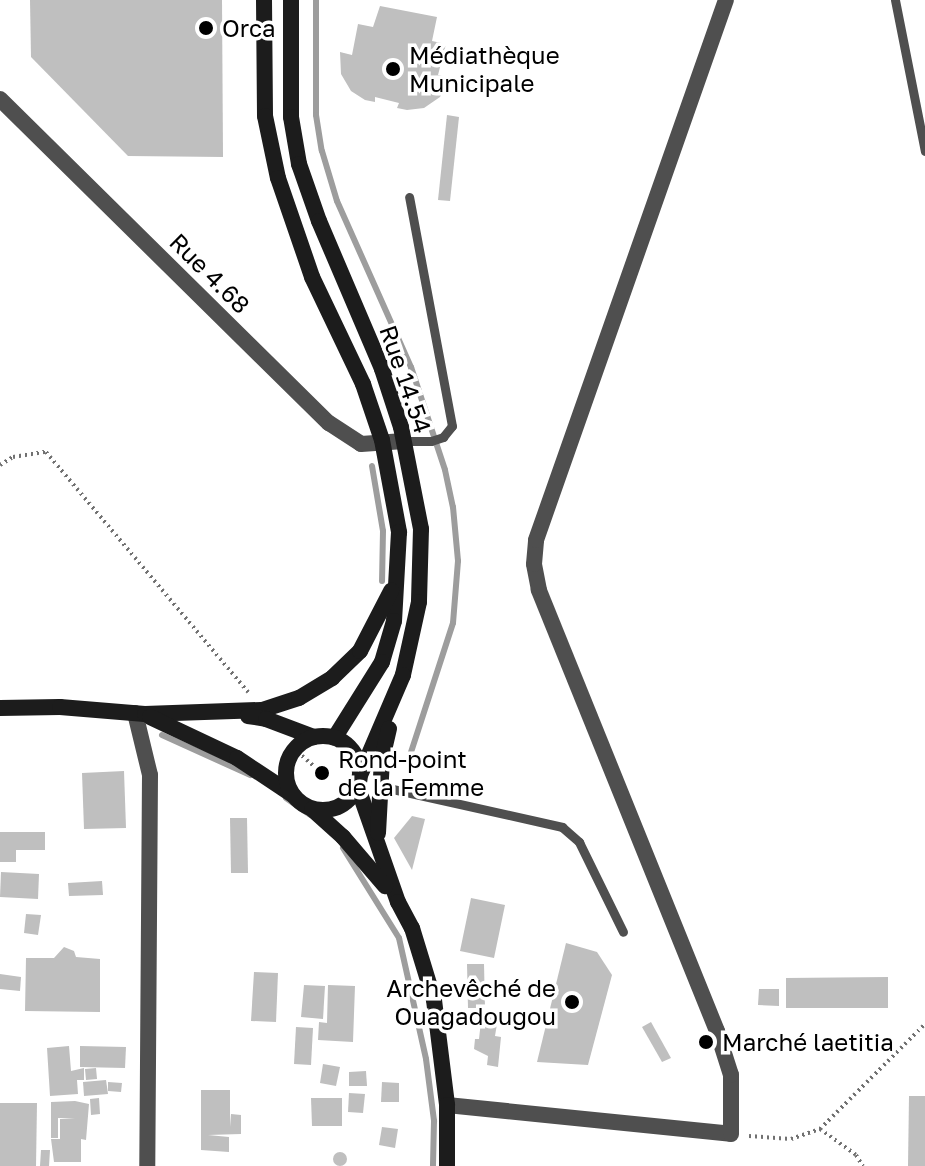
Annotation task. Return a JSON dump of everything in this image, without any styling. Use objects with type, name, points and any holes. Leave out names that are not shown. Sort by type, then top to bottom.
[{"type":"main road","name":"Rue 14.54","points":[[264,0],[265,116],[278,178],[312,277],[363,384],[382,440],[398,519],[400,571],[394,621],[382,662],[335,737]]},
{"type":"main road","name":"Rue 14.54","points":[[291,0],[291,117],[299,164],[319,221],[382,369],[415,490],[422,555],[419,602],[396,697],[359,781]]},
{"type":"main road","points":[[264,714],[332,678],[360,651],[380,618],[400,571]]},
{"type":"main road","points":[[378,850],[379,786],[396,697]]},
{"type":"main road","points":[[0,708],[60,707],[140,714],[264,714],[314,737],[335,737],[352,749],[378,850],[398,902],[412,928],[434,1000],[447,1105],[447,1166]]},
{"type":"main road","points":[[140,714],[237,758],[293,795],[343,837],[398,902]]},
{"type":"main road","points":[[293,795],[286,773],[294,750],[314,737]]},
{"type":"main road","points":[[312,809],[339,807],[359,781]]},
{"type":"street","points":[[447,1105],[731,1134],[731,1075],[717,1031],[539,590],[534,564],[536,540],[726,0]]},
{"type":"street","name":"Rue 4.68","points":[[0,99],[329,423],[361,444],[382,440],[404,441]]},
{"type":"street","points":[[140,714],[150,775],[147,1166]]},
{"type":"lane","points":[[895,0],[925,151]]},
{"type":"lane","points":[[404,441],[431,441],[443,437],[452,426],[409,197]]},
{"type":"lane","points":[[379,786],[562,827],[579,842],[623,932]]},
{"type":"path","points":[[0,465],[13,457],[46,452],[294,750],[322,773]]},
{"type":"path","points":[[731,1134],[791,1139],[820,1129],[925,1024]]},
{"type":"path","points":[[820,1129],[856,1155],[863,1166]]},
{"type":"building","points":[[30,0],[222,0],[223,157],[128,156],[31,57]]},
{"type":"building","points":[[380,6],[437,17],[432,41],[446,44],[438,75],[450,78],[440,97],[424,108],[397,108],[399,103],[375,97],[375,102],[365,100],[351,91],[341,74],[340,52],[352,55],[358,24],[373,27]]},
{"type":"building","points":[[447,115],[459,117],[450,201],[438,200]]},
{"type":"building","points":[[124,771],[126,828],[84,829],[82,773]]},
{"type":"building","points":[[412,816],[425,819],[412,870],[394,838]]},
{"type":"building","points":[[230,818],[247,818],[248,873],[231,873]]},
{"type":"building","points":[[0,832],[45,832],[45,850],[16,850],[16,862],[0,862]]},
{"type":"building","points":[[1,872],[39,874],[38,899],[0,897]]},
{"type":"building","points":[[102,881],[103,895],[69,896],[68,883]]},
{"type":"building","points":[[471,898],[505,905],[494,958],[460,951]]},
{"type":"building","points":[[26,914],[41,915],[38,935],[24,933]]},
{"type":"building","points":[[566,943],[597,952],[612,975],[588,1065],[537,1062]]},
{"type":"building","points":[[64,947],[74,951],[76,957],[100,959],[100,1012],[25,1011],[26,958],[54,958]]},
{"type":"building","points":[[467,964],[484,964],[485,1008],[468,1008]]},
{"type":"building","points":[[254,972],[278,973],[276,1022],[251,1021]]},
{"type":"building","points":[[0,974],[21,977],[20,991],[0,989]]},
{"type":"building","points":[[888,977],[888,1008],[786,1008],[786,978]]},
{"type":"building","points":[[304,985],[325,986],[323,1019],[301,1017]]},
{"type":"building","points":[[328,985],[355,986],[353,1042],[318,1040],[319,1022],[327,1023]]},
{"type":"building","points":[[759,989],[779,989],[779,1006],[758,1005]]},
{"type":"building","points":[[480,1010],[499,1012],[495,1036],[501,1037],[498,1067],[487,1065],[488,1056],[474,1049],[475,1039],[479,1039],[481,1021],[475,1020]]},
{"type":"building","points":[[651,1022],[671,1058],[662,1062],[642,1027]]},
{"type":"building","points":[[296,1027],[313,1028],[311,1065],[294,1064]]},
{"type":"building","points":[[69,1046],[71,1071],[84,1068],[84,1080],[77,1080],[78,1094],[50,1096],[47,1048]]},
{"type":"building","points":[[80,1046],[126,1047],[125,1068],[80,1067]]},
{"type":"building","points":[[323,1064],[340,1067],[336,1086],[320,1083]]},
{"type":"building","points":[[96,1068],[97,1079],[86,1080],[85,1069]]},
{"type":"building","points":[[366,1071],[367,1086],[349,1086],[349,1072]]},
{"type":"building","points":[[106,1080],[108,1094],[84,1096],[83,1082]]},
{"type":"building","points":[[108,1082],[122,1083],[121,1092],[108,1091]]},
{"type":"building","points":[[382,1082],[399,1083],[399,1102],[381,1102]]},
{"type":"building","points":[[201,1090],[230,1090],[230,1127],[231,1114],[241,1115],[241,1134],[208,1135],[229,1137],[229,1152],[201,1150]]},
{"type":"building","points":[[349,1093],[365,1094],[363,1113],[348,1112]]},
{"type":"building","points":[[909,1096],[925,1096],[925,1166],[908,1166]]},
{"type":"building","points":[[99,1098],[100,1114],[91,1115],[90,1099]]},
{"type":"building","points":[[311,1098],[342,1098],[342,1126],[312,1126]]},
{"type":"building","points":[[51,1102],[89,1104],[86,1140],[81,1139],[81,1162],[54,1162],[51,1139],[60,1139],[60,1119],[75,1118],[58,1118],[58,1138],[51,1138]]},
{"type":"building","points":[[0,1103],[37,1103],[36,1166],[0,1166]]},
{"type":"building","points":[[382,1127],[398,1129],[395,1148],[379,1145]]},
{"type":"building","points":[[41,1150],[50,1150],[49,1166],[40,1166]]},
{"type":"building","points":[[340,1152],[347,1159],[340,1166],[333,1159]]},
{"type":"waterway","points":[[316,0],[316,115],[322,151],[337,201],[411,367],[445,470],[453,507],[458,561],[453,623],[410,755]]},
{"type":"waterway","points":[[372,466],[383,531],[382,581]]},
{"type":"waterway","points":[[162,735],[250,775]]},
{"type":"waterway","points":[[286,798],[310,815]]},
{"type":"waterway","points":[[343,848],[399,938],[426,1059],[434,1121],[433,1166]]},
{"type":"place","name":"Orca","points":[[206,28]]},
{"type":"place","name":"Médiathèque Municipale","points":[[393,69]]},
{"type":"place","name":"Rond-point de la Femme","points":[[322,773]]},
{"type":"place","name":"Archevêché de Ouagadougou","points":[[572,1002]]},
{"type":"place","name":"Marché laetitia","points":[[706,1042]]}]
